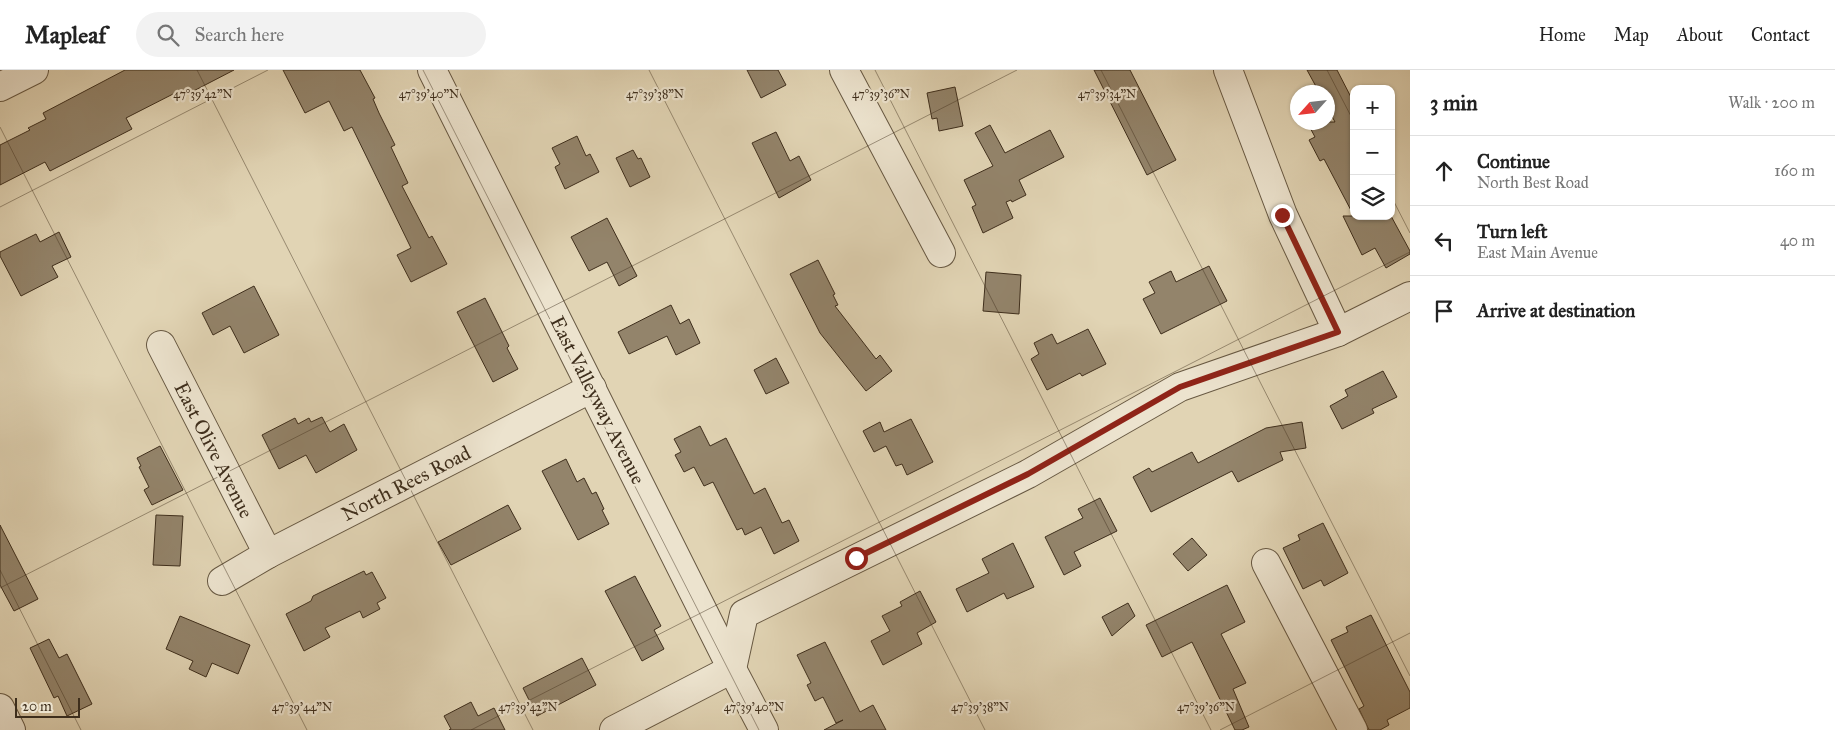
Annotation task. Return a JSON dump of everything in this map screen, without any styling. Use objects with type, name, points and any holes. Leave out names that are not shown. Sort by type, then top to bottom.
[{"type":"street","points":[[0,87],[34,70]]},
{"type":"street","name":"East Valleyway Avenue","points":[[432,70],[764,730]]},
{"type":"street","points":[[844,70],[941,253]]},
{"type":"street","points":[[1228,70],[1282,215],[1338,332]]},
{"type":"street","points":[[614,730],[732,669],[744,614],[1028,474],[1180,387],[1338,332],[1410,296]]},
{"type":"street","name":"East Olive Avenue","points":[[161,345],[268,554]]},
{"type":"street","name":"North Rees Road","points":[[222,581],[268,554],[592,388]]},
{"type":"street","points":[[1266,563],[1353,730]]},
{"type":"street","points":[[0,708],[11,730]]},
{"type":"building","points":[[125,70],[234,70],[180,98],[177,92],[126,118],[132,129],[50,171],[45,162],[0,185],[0,145],[30,130],[28,128],[46,119],[43,113]]},
{"type":"building","points":[[283,70],[360,70],[375,98],[373,99],[395,145],[391,147],[408,183],[402,186],[429,238],[432,236],[447,264],[411,282],[397,255],[411,248],[352,127],[344,131],[329,101],[305,113]]},
{"type":"building","points":[[747,70],[778,70],[786,85],[761,98]]},
{"type":"building","points":[[1094,70],[1130,70],[1176,160],[1147,175]]},
{"type":"building","points":[[1307,70],[1337,70],[1350,95],[1350,208],[1324,159],[1320,161],[1309,140],[1315,137],[1311,130],[1335,130],[1335,85],[1315,85]]},
{"type":"building","points":[[955,87],[963,126],[939,131],[937,118],[932,119],[927,93]]},
{"type":"building","points":[[990,125],[1005,153],[1050,130],[1064,157],[1019,180],[1026,195],[1012,202],[1011,200],[1006,202],[1013,218],[983,233],[972,207],[976,205],[964,180],[993,166],[975,133]]},
{"type":"building","points":[[776,132],[790,161],[799,156],[811,180],[779,198],[752,143]]},
{"type":"building","points":[[577,136],[586,156],[590,154],[599,172],[565,189],[555,167],[560,164],[552,148]]},
{"type":"building","points":[[633,150],[638,159],[641,158],[650,177],[630,187],[616,158]]},
{"type":"building","points":[[1343,216],[1350,216],[1350,220],[1393,220],[1410,254],[1386,268],[1375,248],[1362,255]]},
{"type":"building","points":[[607,218],[637,276],[619,286],[607,262],[589,271],[571,237]]},
{"type":"building","points":[[59,232],[71,257],[52,266],[58,277],[21,296],[0,256],[0,252],[36,234],[40,242]]},
{"type":"building","points":[[818,260],[835,294],[833,295],[838,305],[835,306],[876,359],[880,355],[892,371],[866,391],[820,333],[790,274]]},
{"type":"building","points":[[1209,266],[1227,301],[1161,334],[1143,299],[1155,293],[1149,282],[1171,271],[1176,282]]},
{"type":"building","points":[[986,272],[1021,275],[1019,314],[983,311]]},
{"type":"building","points":[[254,286],[279,335],[244,353],[230,326],[213,335],[202,313]]},
{"type":"building","points":[[485,298],[509,346],[507,348],[518,369],[493,382],[457,312]]},
{"type":"building","points":[[671,305],[680,324],[689,319],[700,343],[676,355],[667,336],[629,354],[618,332]]},
{"type":"building","points":[[1088,329],[1106,364],[1082,376],[1080,373],[1047,390],[1031,359],[1039,354],[1034,343],[1052,334],[1057,344]]},
{"type":"building","points":[[776,358],[789,383],[766,394],[754,370]]},
{"type":"building","points":[[1383,371],[1397,397],[1372,409],[1374,413],[1342,429],[1330,406],[1348,396],[1345,390]]},
{"type":"building","points":[[322,417],[330,432],[344,424],[357,450],[316,473],[306,455],[279,469],[262,435],[295,418],[298,424],[309,418],[311,422]]},
{"type":"building","points":[[911,419],[933,462],[907,475],[902,464],[896,466],[886,446],[874,452],[863,431],[880,422],[884,432]]},
{"type":"building","points":[[1302,422],[1306,448],[1280,452],[1283,460],[1238,482],[1232,471],[1151,512],[1133,477],[1149,468],[1152,472],[1192,452],[1198,463],[1266,428]]},
{"type":"building","points":[[700,426],[710,446],[726,438],[754,494],[765,488],[782,523],[789,520],[799,541],[774,554],[761,527],[745,535],[742,528],[737,530],[713,482],[704,486],[694,467],[684,472],[675,455],[681,452],[674,439]]},
{"type":"building","points":[[160,446],[183,490],[152,505],[144,490],[149,487],[139,467],[141,466],[137,458]]},
{"type":"building","points":[[566,459],[577,482],[584,478],[592,494],[596,492],[609,524],[578,540],[542,471]]},
{"type":"building","points":[[1100,498],[1117,531],[1074,552],[1081,566],[1064,575],[1045,537],[1083,518],[1078,509]]},
{"type":"building","points":[[508,505],[521,529],[451,565],[438,542]]},
{"type":"building","points":[[156,515],[183,516],[180,566],[153,565]]},
{"type":"building","points":[[1323,523],[1348,573],[1324,586],[1321,580],[1303,589],[1283,548],[1300,540],[1298,535]]},
{"type":"building","points":[[0,525],[38,599],[14,611],[0,585]]},
{"type":"building","points":[[1192,538],[1207,555],[1188,571],[1173,554]]},
{"type":"building","points":[[1013,543],[1034,587],[1007,599],[1004,593],[967,612],[956,589],[989,573],[982,559]]},
{"type":"building","points":[[364,571],[366,575],[372,572],[386,598],[377,603],[380,609],[363,618],[360,611],[325,628],[330,637],[304,651],[286,614],[311,601],[313,596]]},
{"type":"building","points":[[635,576],[661,626],[654,630],[664,649],[642,661],[605,591]]},
{"type":"building","points":[[1227,585],[1245,622],[1221,634],[1246,683],[1233,689],[1249,727],[1242,730],[1235,730],[1192,642],[1162,657],[1146,625]]},
{"type":"building","points":[[920,591],[936,622],[917,633],[922,644],[883,665],[871,641],[890,631],[882,616],[902,606],[900,602]]},
{"type":"building","points":[[1128,603],[1135,616],[1112,636],[1102,617]]},
{"type":"building","points":[[1371,615],[1410,692],[1410,708],[1387,720],[1389,725],[1380,730],[1369,730],[1359,709],[1364,706],[1331,640],[1348,632],[1346,627]]},
{"type":"building","points":[[180,616],[250,645],[238,674],[212,663],[206,677],[189,669],[193,661],[166,649]]},
{"type":"building","points":[[49,639],[59,658],[67,654],[92,704],[67,716],[58,696],[54,698],[30,648]]},
{"type":"building","points":[[825,642],[860,712],[873,705],[886,730],[824,730],[843,720],[836,723],[823,697],[815,701],[807,685],[811,683],[797,655]]},
{"type":"building","points":[[582,658],[596,685],[537,716],[523,688]]},
{"type":"building","points":[[471,702],[478,716],[494,708],[505,730],[449,730],[451,729],[444,716]]},
{"type":"route","points":[[856,558],[1028,474],[1180,387],[1338,332],[1282,215]]}]
